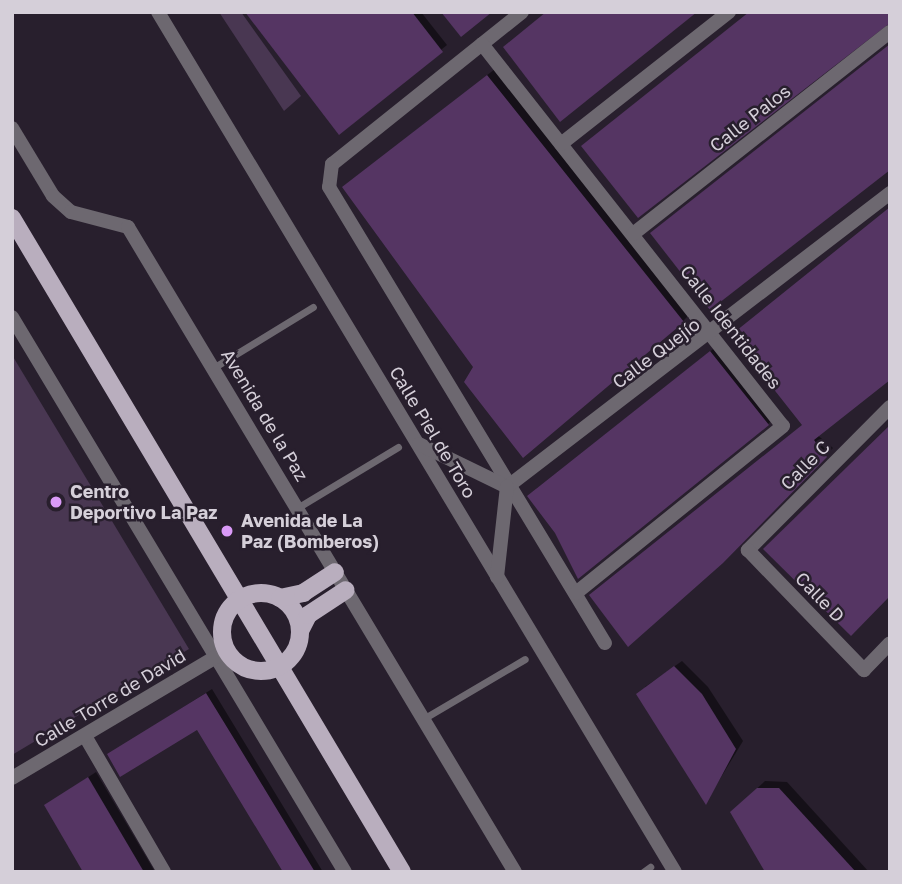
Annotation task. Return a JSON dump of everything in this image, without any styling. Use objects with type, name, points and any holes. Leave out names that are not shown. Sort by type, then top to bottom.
[{"type":"main road","points":[[12,218],[402,872]]},
{"type":"main road","points":[[335,572],[303,593],[280,598],[253,593],[239,599],[222,628],[221,654],[245,668],[279,666],[292,656],[308,615],[346,590]]},
{"type":"main road","points":[[280,598],[300,631]]},
{"type":"street","name":"Calle Piel de Toro","points":[[158,12],[675,872]]},
{"type":"street","points":[[482,44],[523,12]]},
{"type":"street","points":[[561,144],[729,12]]},
{"type":"street","name":"Calle Palos","points":[[633,234],[890,32]]},
{"type":"street","name":"Calle Piel de Toro","points":[[482,44],[332,163],[329,187],[507,487],[605,643]]},
{"type":"street","name":"Calle Identidades","points":[[482,44],[783,426],[576,593]]},
{"type":"street","name":"Avenida de la Paz","points":[[12,128],[62,204],[128,227],[515,872]]},
{"type":"street","name":"Calle Quejío","points":[[507,487],[713,335],[890,193]]},
{"type":"street","points":[[12,317],[221,654],[345,872]]},
{"type":"street","name":"Calle C","points":[[748,550],[890,407]]},
{"type":"street","points":[[418,444],[507,487],[498,577]]},
{"type":"street","name":"Calle D","points":[[748,550],[864,670],[890,643]]},
{"type":"street","name":"Calle Torre de David","points":[[12,778],[221,654]]},
{"type":"street","points":[[85,736],[164,872]]},
{"type":"lane","points":[[213,368],[313,307]]},
{"type":"lane","points":[[297,508],[398,447]]},
{"type":"lane","points":[[424,719],[524,659]]},
{"type":"shaded area","points":[[219,12],[241,12],[301,96],[284,111]]},
{"type":"shaded area","name":"Centro Deportivo La Paz","points":[[12,355],[189,649],[12,755]]},
{"type":"building","points":[[245,12],[412,12],[443,52],[339,135]]},
{"type":"building","points":[[441,12],[492,12],[461,37]]},
{"type":"building","points":[[546,12],[697,12],[560,122],[503,47]]},
{"type":"building","points":[[749,12],[890,12],[890,23],[638,218],[581,146]]},
{"type":"building","points":[[890,44],[890,170],[710,310],[650,233]]},
{"type":"building","points":[[487,75],[684,322],[523,458],[464,382],[473,367],[342,187]]},
{"type":"building","points":[[890,207],[890,380],[814,440],[827,457],[723,563],[628,647],[589,595],[802,425],[731,335]]},
{"type":"building","points":[[710,351],[769,425],[578,579],[555,533],[527,496]]},
{"type":"building","points":[[890,425],[890,596],[851,636],[763,549]]},
{"type":"building","points":[[674,666],[702,694],[736,749],[706,805],[636,694]]},
{"type":"building","points":[[206,693],[315,872],[283,872],[197,730],[120,777],[107,754]]},
{"type":"building","points":[[88,777],[144,872],[83,872],[44,805]]},
{"type":"building","points":[[757,788],[779,788],[856,872],[765,872],[730,812]]},
{"type":"place","name":"Centro Deportivo La Paz","points":[[56,502]]},
{"type":"place","name":"Avenida de La Paz (Bomberos)","points":[[227,531]]}]
